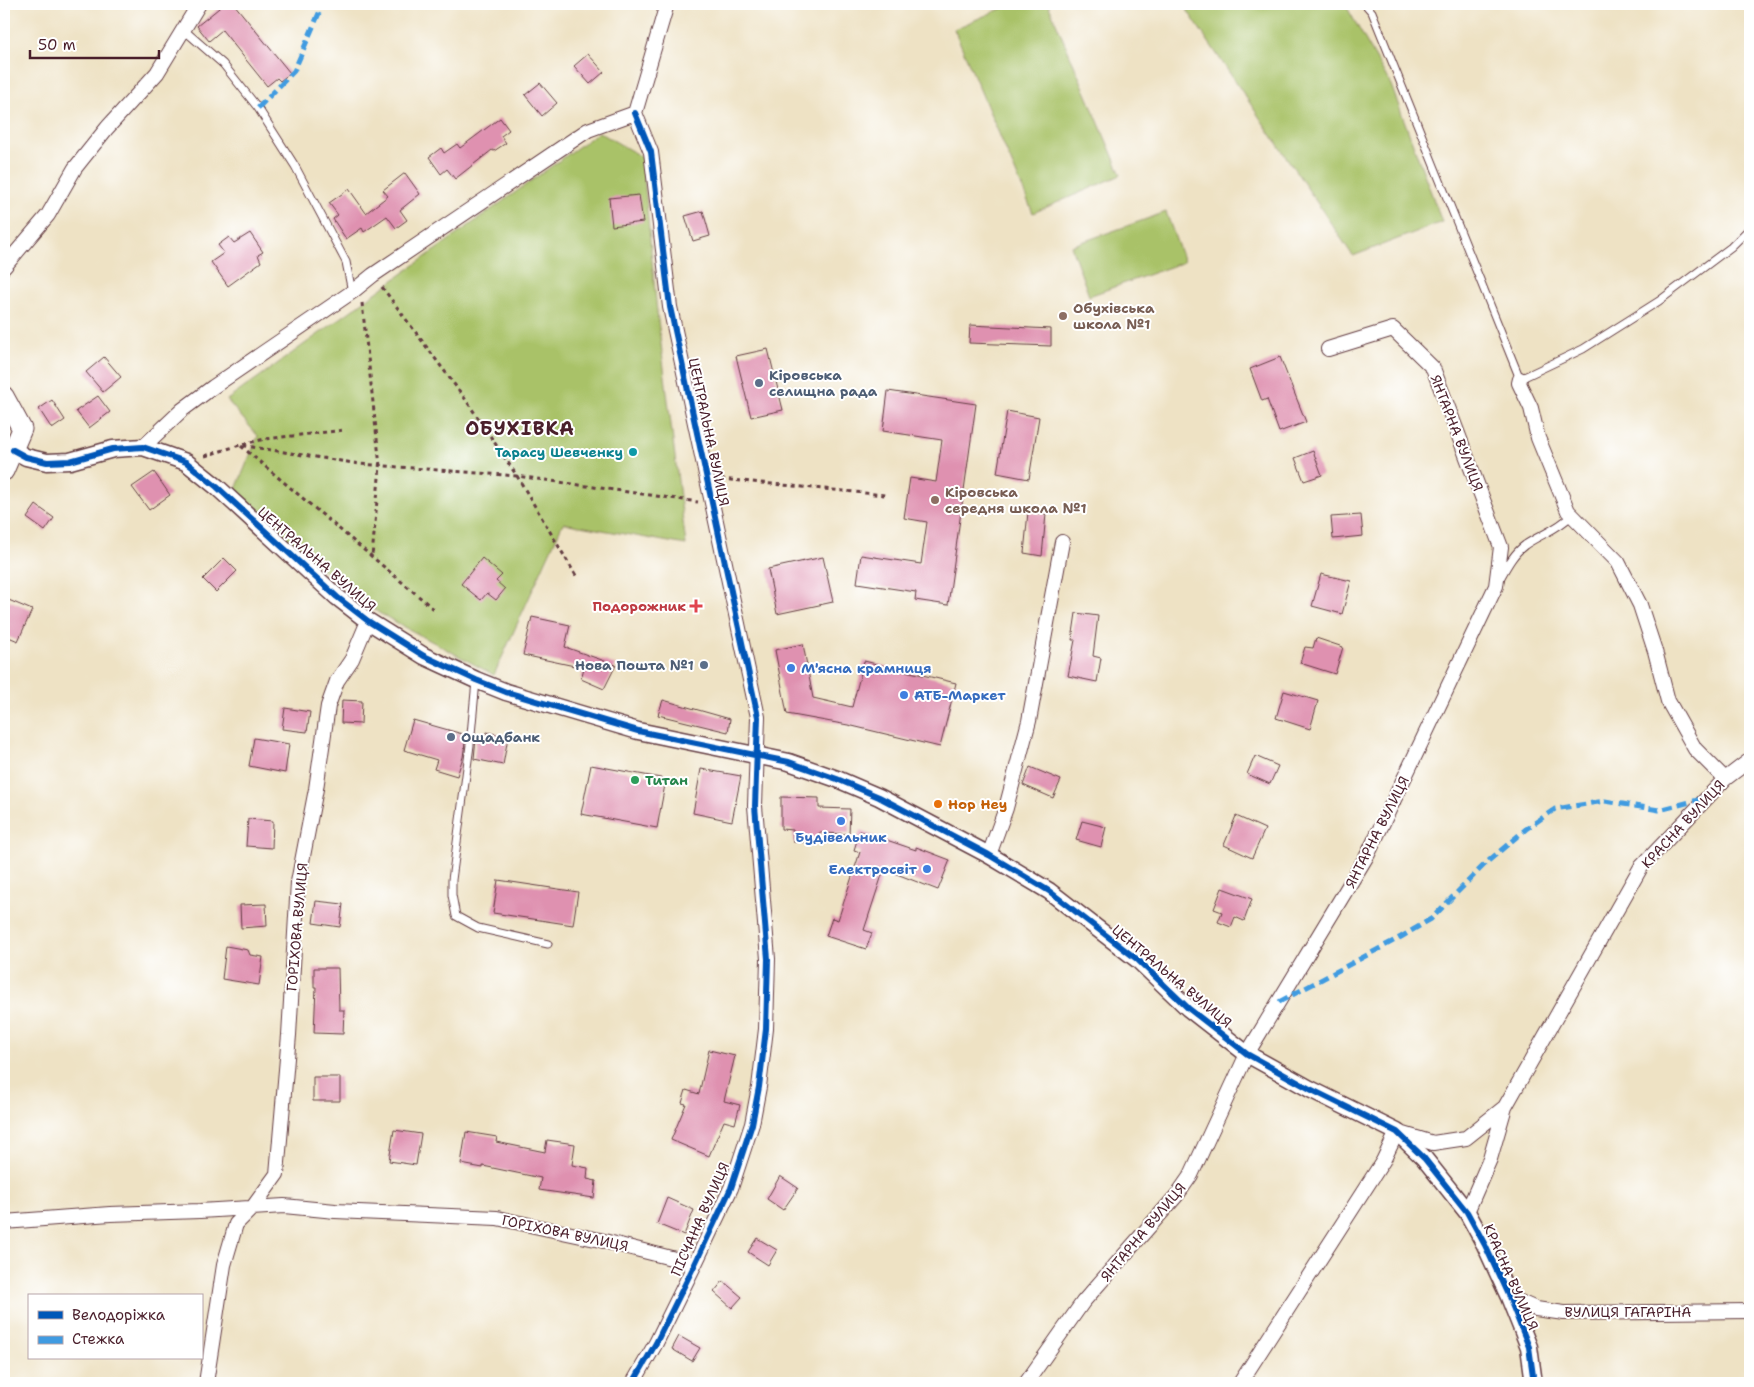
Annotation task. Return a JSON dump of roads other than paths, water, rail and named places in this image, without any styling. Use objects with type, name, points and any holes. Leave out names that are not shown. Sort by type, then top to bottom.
[{"type":"main road","points":[[4,396],[22,429],[4,471]]},
{"type":"street","points":[[4,267],[48,215],[74,168],[157,72],[199,4]]},
{"type":"street","points":[[143,447],[182,410],[212,387],[373,275],[588,130],[635,113],[668,4]]},
{"type":"street","name":"ЦЕНТРАЛЬНА ВУЛИЦЯ","points":[[635,113],[651,152],[670,307],[758,717],[755,756]]},
{"type":"street","name":"ЯНТАРНА ВУЛИЦЯ","points":[[1026,1383],[1083,1302],[1177,1195],[1191,1174],[1247,1054],[1368,854],[1496,586],[1501,548],[1433,368],[1393,329],[1328,348]]},
{"type":"street","points":[[1520,379],[1519,383],[1531,408],[1538,438],[1568,511],[1618,562],[1640,605],[1655,651],[1668,701],[1694,749],[1724,779]]},
{"type":"street","name":"ЦЕНТРАЛЬНА ВУЛИЦЯ","points":[[13,450],[26,457],[48,462],[70,461],[113,449],[143,447],[186,462],[217,487],[330,591],[368,621],[424,656],[506,692],[638,731],[789,762],[837,779],[879,797],[988,855],[1049,891],[1138,960],[1188,1008],[1247,1054],[1310,1089],[1397,1132],[1424,1158],[1467,1212]]},
{"type":"street","points":[[988,855],[1006,808],[1029,722],[1062,542]]},
{"type":"street","name":"ГОРІХОВА ВУЛИЦЯ","points":[[206,1383],[224,1265],[236,1224],[253,1207],[277,1174],[289,1035],[298,882],[316,789],[328,706],[336,681],[352,659],[368,621]]},
{"type":"street","name":"ПІСЧАНА ВУЛИЦЯ","points":[[633,1383],[656,1343],[695,1264],[734,1179],[752,1124],[762,1068],[766,1029],[768,959],[755,806],[755,756]]},
{"type":"street","name":"КРАСНА ВУЛИЦЯ","points":[[1534,1383],[1529,1347],[1509,1297],[1485,1245],[1467,1212],[1490,1159],[1505,1107],[1641,867],[1724,779],[1750,760]]},
{"type":"street","points":[[1240,1383],[1383,1161],[1397,1132],[1433,1143],[1466,1138],[1505,1107]]},
{"type":"street","name":"ГОРІХОВА ВУЛИЦЯ","points":[[4,1222],[110,1214],[284,1206],[334,1211],[497,1218],[600,1240],[695,1264]]},
{"type":"street","name":"ВУЛИЦЯ ГАГАРІНА","points":[[1509,1297],[1536,1309],[1564,1313],[1750,1311]]},
{"type":"lane","points":[[1365,4],[1372,12],[1520,379],[1583,349],[1659,301],[1730,247],[1750,228]]},
{"type":"lane","points":[[184,30],[223,64],[258,108],[295,166],[346,262],[356,288]]},
{"type":"lane","points":[[1496,586],[1509,562],[1524,546],[1562,525],[1572,516]]},
{"type":"lane","points":[[476,680],[470,745],[452,880],[452,895],[456,916],[478,928],[548,944]]},
{"type":"place","name":"Обухівська школа №1","points":[[1063,316]]},
{"type":"place","name":"Кіровська селищна рада","points":[[759,383]]},
{"type":"place","name":"Тарасу Шевченку","points":[[633,452]]},
{"type":"place","name":"Кіровська середня школа №1","points":[[935,500]]},
{"type":"place","name":"Подорожник","points":[[696,606]]},
{"type":"place","name":"Нова Пошта №1","points":[[704,665]]},
{"type":"place","name":"М'ясна крамниця","points":[[791,668]]},
{"type":"place","name":"АТБ-Маркет","points":[[904,695]]},
{"type":"place","name":"Ощадбанк","points":[[451,737]]},
{"type":"place","name":"Титан","points":[[635,780]]},
{"type":"place","name":"Hop Hey","points":[[938,804]]},
{"type":"place","name":"Будівельник","points":[[841,821]]},
{"type":"place","name":"Електросвіт","points":[[927,869]]},
{"type":"district","name":"ОБУХІВКА","points":[[520,428]]}]
